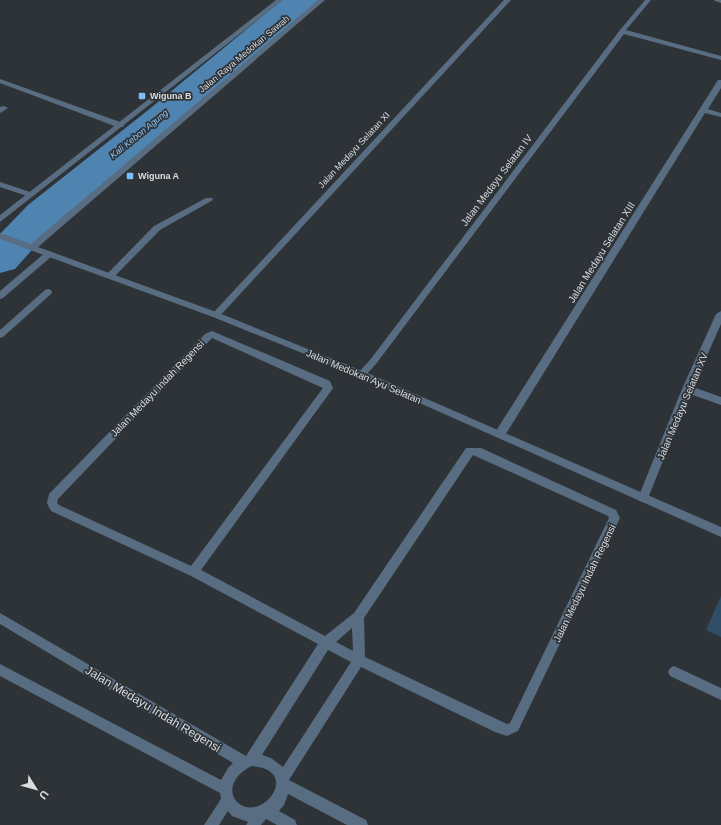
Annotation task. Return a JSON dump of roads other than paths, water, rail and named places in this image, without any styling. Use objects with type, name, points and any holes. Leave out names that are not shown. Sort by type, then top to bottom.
[{"type":"street","name":"Jalan Raya Medokan Sawah","points":[[0,219],[280,0]]},
{"type":"street","name":"Jalan Raya Medokan Sawah","points":[[30,247],[322,0]]},
{"type":"street","name":"Jalan Medayu Selatan XI","points":[[216,315],[508,0]]},
{"type":"street","name":"Jalan Medayu Selatan IV","points":[[362,374],[373,362],[622,31],[648,0]]},
{"type":"street","points":[[717,0],[721,1]]},
{"type":"street","points":[[622,31],[721,58]]},
{"type":"street","points":[[0,81],[120,125]]},
{"type":"street","name":"Jalan Medayu Selatan XIII","points":[[500,434],[721,82]]},
{"type":"street","points":[[703,110],[721,115]]},
{"type":"street","points":[[0,184],[30,195]]},
{"type":"street","points":[[110,276],[157,228],[209,200]]},
{"type":"street","name":"Jalan Medokan Ayu Selatan","points":[[0,236],[216,315],[362,374],[721,532]]},
{"type":"street","points":[[0,296],[49,254]]},
{"type":"street","points":[[0,335],[48,292]]},
{"type":"street","name":"Jalan Medayu Selatan XV","points":[[643,498],[687,389],[721,314]]},
{"type":"street","name":"Jalan Medayu Indah Regensi","points":[[193,572],[328,388],[327,384],[215,334],[208,336],[53,497],[52,503],[55,508],[193,572],[359,660],[499,728],[507,730],[514,727],[615,518],[612,513],[477,451],[470,451],[358,617]]},
{"type":"street","points":[[687,389],[721,401]]},
{"type":"street","points":[[248,761],[326,642],[358,617]]},
{"type":"street","points":[[260,817],[279,800],[283,782],[359,660],[358,617]]},
{"type":"street","name":"Jalan Medayu Indah Regensi","points":[[0,618],[248,761]]},
{"type":"street","points":[[0,670],[227,794],[233,808],[241,813],[290,825]]},
{"type":"street","points":[[674,672],[721,694]]},
{"type":"street","points":[[211,825],[227,794],[231,773],[236,766],[248,761],[262,760],[271,764],[278,770],[283,782],[361,825]]},
{"type":"waterway","name":"Kali Kebon Agung","points":[[0,259],[42,214],[160,119],[302,0]]},
{"type":"place","name":"Wiguna B","points":[[142,96]]},
{"type":"place","name":"Wiguna A","points":[[130,176]]}]
